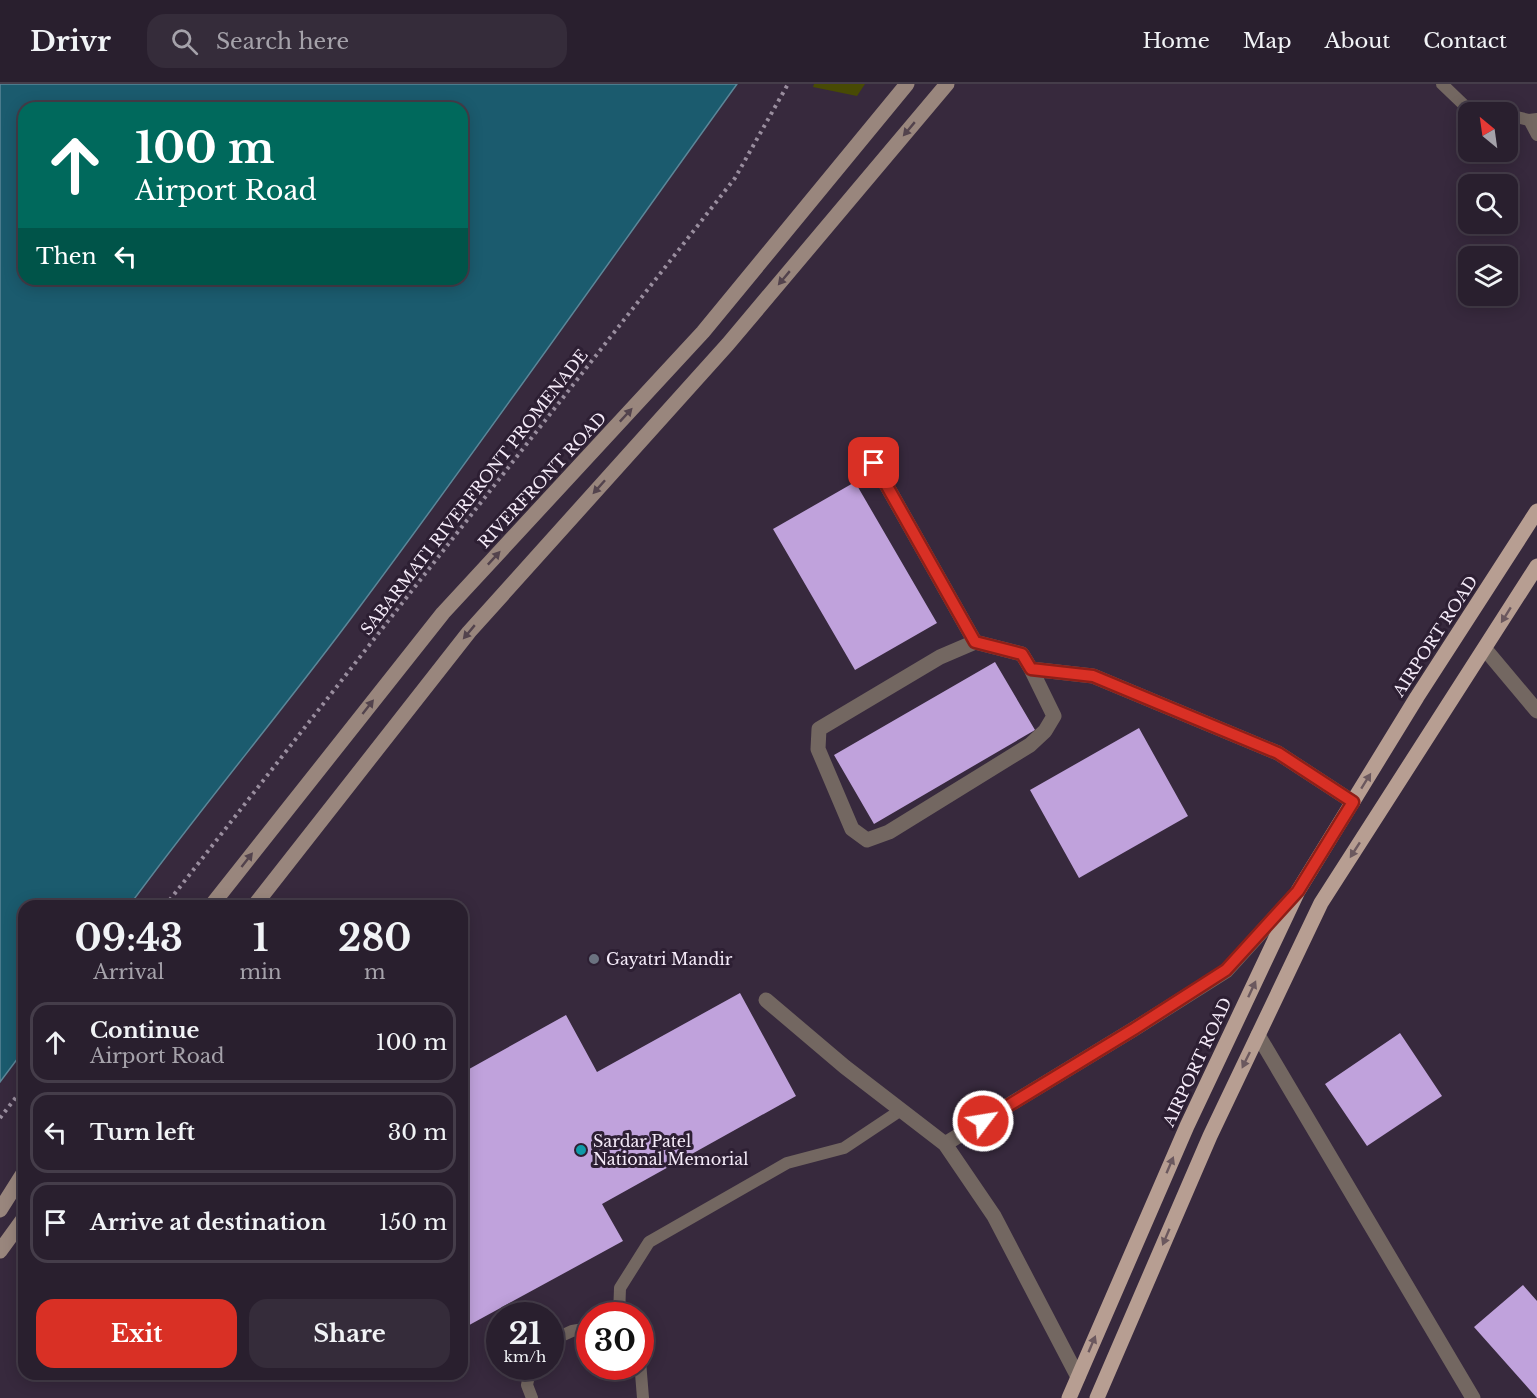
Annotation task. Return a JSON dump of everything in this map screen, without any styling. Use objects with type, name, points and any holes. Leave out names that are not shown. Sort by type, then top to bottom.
[{"type":"main road","name":"RIVERFRONT ROAD","points":[[216,900],[443,613],[703,332],[907,84]]},
{"type":"main road","points":[[259,900],[469,632],[728,344],[946,84]]},
{"type":"main road","name":"AIRPORT ROAD","points":[[1069,1398],[1187,1126],[1298,891],[1417,697],[1537,511]]},
{"type":"main road","points":[[1097,1398],[1210,1136],[1321,903],[1537,566]]},
{"type":"main road","points":[[0,1210],[18,1182]]},
{"type":"main road","points":[[0,1251],[18,1226]]},
{"type":"street","points":[[874,463],[975,642]]},
{"type":"street","points":[[975,642],[1022,654],[1031,669],[1054,716],[1045,731],[1030,745],[889,832],[867,840],[852,829],[818,749],[819,729],[940,657],[975,642]]},
{"type":"street","points":[[1485,649],[1537,711]]},
{"type":"street","points":[[1031,669],[1093,676],[1278,753],[1353,802]]},
{"type":"street","points":[[945,1144],[1226,970],[1298,891]]},
{"type":"street","points":[[766,1000],[845,1067],[945,1144],[994,1216],[1078,1377]]},
{"type":"street","points":[[1258,1035],[1473,1398]]},
{"type":"lane","points":[[1442,84],[1461,102]]},
{"type":"lane","points":[[1518,117],[1533,120],[1537,135]]},
{"type":"lane","points":[[620,1302],[620,1288],[649,1242],[787,1163],[844,1148],[901,1110]]},
{"type":"lane","points":[[528,1380],[532,1398]]},
{"type":"lane","points":[[642,1380],[643,1398]]},
{"type":"path","name":"SABARMATI RIVERFRONT PROMENADE","points":[[170,900],[735,178],[788,84]]},
{"type":"path","points":[[0,1118],[18,1094]]},
{"type":"shaded area","points":[[814,84],[865,84],[857,96],[813,87]]},
{"type":"water","points":[[0,84],[737,84],[406,544],[134,900],[18,900],[18,1058],[0,1082]]},
{"type":"building","points":[[855,482],[937,623],[855,670],[773,529]]},
{"type":"building","points":[[995,662],[1035,730],[874,824],[834,755]]},
{"type":"building","points":[[1139,728],[1188,816],[1079,878],[1030,790]]},
{"type":"building","name":"Sardar Patel National Memorial","points":[[740,993],[796,1096],[602,1204],[623,1241],[511,1302],[486,1302],[486,1316],[468,1326],[468,1070],[566,1015],[597,1072]]},
{"type":"building","points":[[1400,1033],[1442,1096],[1367,1146],[1325,1084]]},
{"type":"building","points":[[1523,1285],[1537,1301],[1537,1398],[1474,1327]]},
{"type":"place","name":"Gayatri Mandir","points":[[594,959]]},
{"type":"place","name":"Sardar Patel National Memorial","points":[[581,1150]]},
{"type":"route","points":[[874,463],[975,642],[1022,654],[1031,669],[1093,676],[1278,753],[1353,802],[1298,891],[1226,970],[983,1121]]}]
